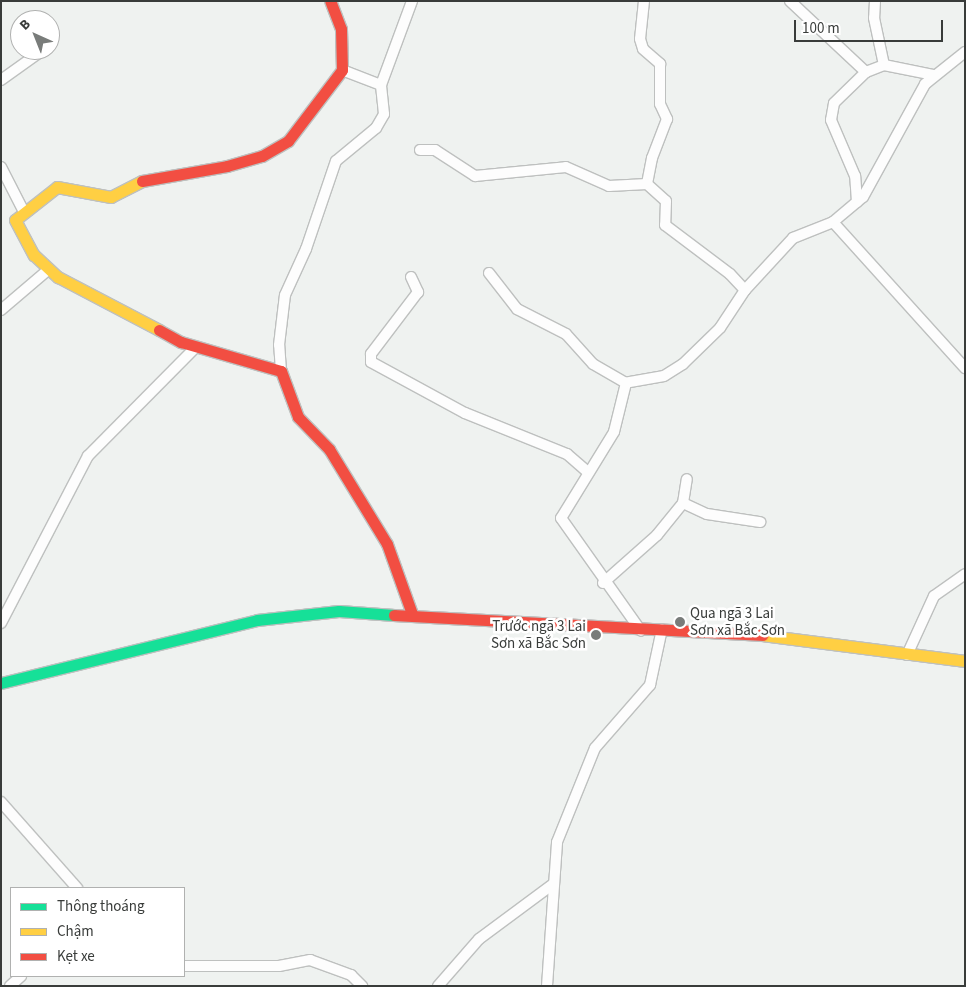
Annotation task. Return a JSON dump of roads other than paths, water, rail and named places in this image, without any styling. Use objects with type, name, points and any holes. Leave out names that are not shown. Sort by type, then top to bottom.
[{"type":"street","points":[[281,371],[196,347],[136,320],[48,270],[34,255],[15,220],[24,210],[57,187],[111,197],[134,182],[182,177],[262,156],[298,131],[342,70],[341,29],[330,1]]},
{"type":"street","points":[[412,1],[381,85],[384,114],[376,128],[336,161],[306,249],[284,295],[279,345],[281,371],[298,418],[329,450],[388,544],[412,614]]},
{"type":"street","points":[[644,1],[640,39],[643,49],[660,64],[660,104],[667,119],[647,184]]},
{"type":"street","points":[[790,1],[866,72]]},
{"type":"street","points":[[875,1],[874,18],[884,65]]},
{"type":"street","points":[[489,274],[517,309],[566,334],[594,364],[626,383],[664,376],[683,364],[720,328],[745,290],[794,238],[833,222],[857,203],[933,74],[965,52]]},
{"type":"street","points":[[1,80],[29,60]]},
{"type":"street","points":[[857,203],[855,176],[830,111],[866,72],[884,65],[933,74]]},
{"type":"street","points":[[342,70],[381,85]]},
{"type":"street","points":[[420,150],[435,150],[474,176],[566,167],[609,186],[647,184],[666,201],[666,225],[730,274],[745,290]]},
{"type":"street","points":[[1,167],[24,210]]},
{"type":"street","points":[[833,222],[965,368]]},
{"type":"street","points":[[1,310],[48,270]]},
{"type":"street","points":[[412,277],[418,292],[371,354],[371,362],[465,413],[567,454],[588,472]]},
{"type":"street","points":[[1,623],[88,456],[196,347]]},
{"type":"street","points":[[626,383],[614,432],[588,472],[562,518],[604,583],[634,616],[641,631]]},
{"type":"street","points":[[604,583],[657,535],[683,503],[687,479]]},
{"type":"street","points":[[683,503],[707,514],[760,522]]},
{"type":"street","points":[[906,655],[934,596],[965,574]]},
{"type":"street","points":[[1,683],[284,616],[339,611],[412,614],[641,631],[662,629],[742,632],[906,655],[965,661]]},
{"type":"street","points":[[547,986],[557,842],[595,748],[650,685],[662,629]]},
{"type":"street","points":[[1,802],[76,887]]},
{"type":"street","points":[[438,986],[479,940],[553,884]]},
{"type":"street","points":[[185,966],[279,966],[310,960],[351,976],[362,986]]},
{"type":"street","points":[[10,986],[20,977]]},
{"type":"place","name":"Qua ngã 3 Lai Sơn xã Bắc Sơn","points":[[680,622]]},
{"type":"place","name":"Trước ngã 3 Lai Sơn xã Bắc Sơn","points":[[596,635]]}]
